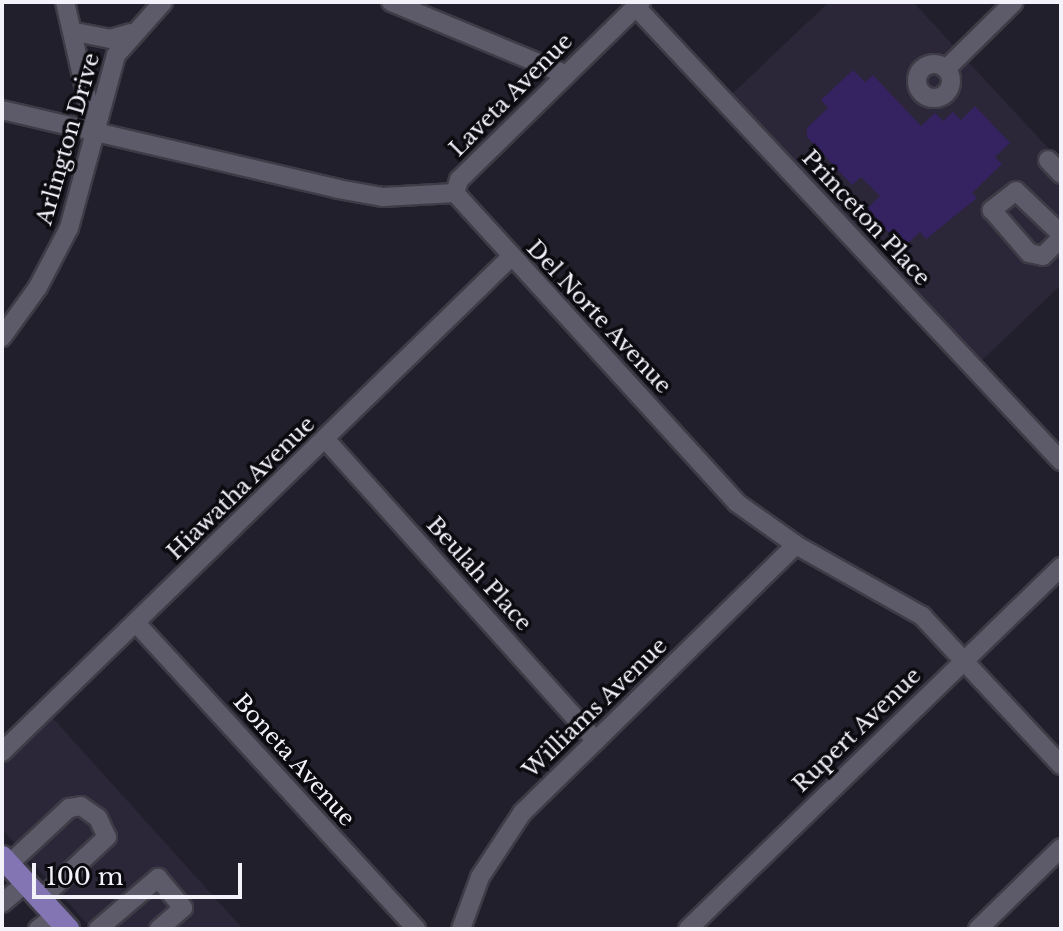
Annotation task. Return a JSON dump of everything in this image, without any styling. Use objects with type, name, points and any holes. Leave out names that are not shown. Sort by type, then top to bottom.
[{"type":"main road","points":[[6,861],[46,911]]},
{"type":"street","points":[[65,2],[75,32],[94,134]]},
{"type":"street","name":"Arlington Drive","points":[[2,337],[56,258],[94,134],[107,76],[131,33],[163,2]]},
{"type":"street","points":[[391,2],[565,74]]},
{"type":"street","points":[[946,69],[1014,2]]},
{"type":"street","name":"Laveta Avenue","points":[[455,193],[459,180],[639,5]]},
{"type":"street","name":"Princeton Place","points":[[639,5],[1061,461]]},
{"type":"street","points":[[75,32],[110,39],[131,33]]},
{"type":"street","points":[[2,110],[94,134],[383,197],[455,193]]},
{"type":"street","name":"Del Norte Avenue","points":[[455,193],[737,503],[796,545],[898,598],[1061,765]]},
{"type":"street","name":"Hiawatha Avenue","points":[[2,752],[511,257]]},
{"type":"street","name":"Beulah Place","points":[[326,440],[596,741]]},
{"type":"street","name":"Williams Avenue","points":[[461,929],[496,846],[596,741],[796,545]]},
{"type":"street","name":"Rupert Avenue","points":[[688,929],[1061,567]]},
{"type":"street","name":"Boneta Avenue","points":[[136,623],[416,929]]},
{"type":"street","points":[[2,903],[46,911],[107,837],[98,818],[81,806],[69,808],[6,861]]},
{"type":"street","points":[[978,929],[1061,848]]},
{"type":"street","points":[[98,929],[158,878],[183,908],[159,929]]},
{"type":"street","points":[[115,914],[127,929]]},
{"type":"shaded area","points":[[829,2],[913,2],[1050,150],[1039,161],[1061,184],[1061,285],[978,364],[731,95]]},
{"type":"shaded area","points":[[50,715],[243,929],[92,929],[2,829],[2,762]]},
{"type":"building","points":[[853,70],[865,82],[873,75],[921,126],[935,113],[943,121],[953,112],[961,120],[975,106],[1010,143],[995,157],[1002,164],[972,193],[977,198],[926,239],[920,232],[903,248],[867,209],[880,196],[861,177],[852,185],[807,137],[807,128],[828,108],[821,100]]}]
